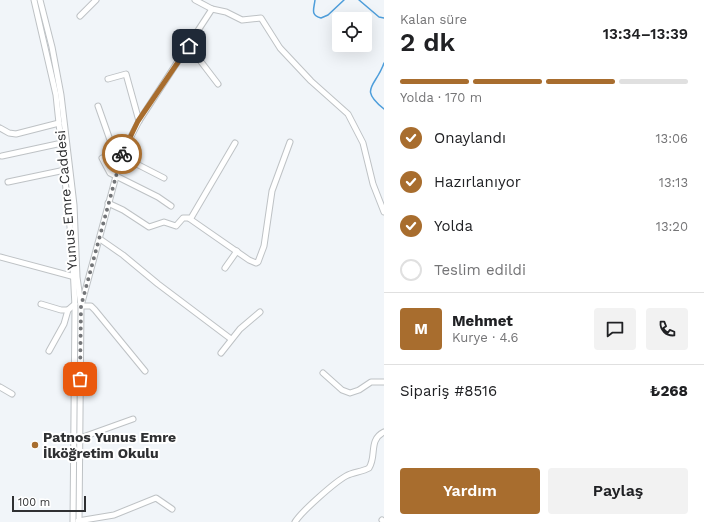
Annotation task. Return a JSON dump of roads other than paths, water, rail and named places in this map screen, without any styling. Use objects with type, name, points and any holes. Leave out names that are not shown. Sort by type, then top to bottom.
[{"type":"street","name":"Yunus Emre Caddesi","points":[[34,0],[56,95],[75,277],[81,306],[80,522]]},
{"type":"street","name":"Yunus Emre Caddesi","points":[[40,0],[61,95],[74,206],[75,304],[73,522]]},
{"type":"street","points":[[80,16],[96,0]]},
{"type":"street","points":[[195,0],[212,10],[226,12],[242,20],[261,18],[280,48],[312,81],[348,114],[364,143],[373,184],[384,212]]},
{"type":"street","points":[[145,370],[91,306],[81,306],[100,239],[115,177],[126,144],[138,121],[212,10]]},
{"type":"street","points":[[189,46],[218,84]]},
{"type":"street","points":[[108,78],[126,74],[138,121]]},
{"type":"street","points":[[98,106],[110,140],[113,142],[126,144]]},
{"type":"street","points":[[0,128],[9,133],[16,134],[59,123]]},
{"type":"street","points":[[108,203],[123,210],[149,227],[164,222],[176,226],[183,218],[190,219],[253,263],[258,262],[264,246],[272,191],[290,142]]},
{"type":"street","points":[[2,156],[62,143]]},
{"type":"street","points":[[190,219],[235,143]]},
{"type":"street","points":[[121,156],[164,178]]},
{"type":"street","points":[[102,158],[106,168],[115,177],[158,197],[172,206]]},
{"type":"street","points":[[8,182],[65,170]]},
{"type":"street","points":[[100,239],[123,254],[158,284],[231,340]]},
{"type":"street","points":[[224,268],[237,251]]},
{"type":"street","points":[[0,257],[75,277]]},
{"type":"street","points":[[41,304],[61,310],[68,310]]},
{"type":"street","points":[[49,351],[64,324],[68,310],[75,304]]},
{"type":"street","points":[[221,353],[231,340],[260,312]]},
{"type":"street","points":[[323,373],[342,390],[350,393],[359,390],[371,382],[384,382]]},
{"type":"street","points":[[0,388],[12,394]]},
{"type":"street","points":[[80,438],[133,419]]},
{"type":"street","points":[[295,522],[304,511],[336,482],[350,474],[369,468],[372,460],[373,446],[380,435],[384,432]]},
{"type":"street","points":[[73,522],[114,515],[156,498],[172,509]]},
{"type":"waterway","points":[[315,0],[314,13],[321,18],[328,15],[344,0]]},
{"type":"waterway","points":[[359,0],[379,17],[384,18]]},
{"type":"waterway","points":[[384,63],[371,87],[370,92],[376,102],[384,109]]},
{"type":"place","name":"Patnos Yunus Emre İlköğretim Okulu","points":[[35,445]]}]
